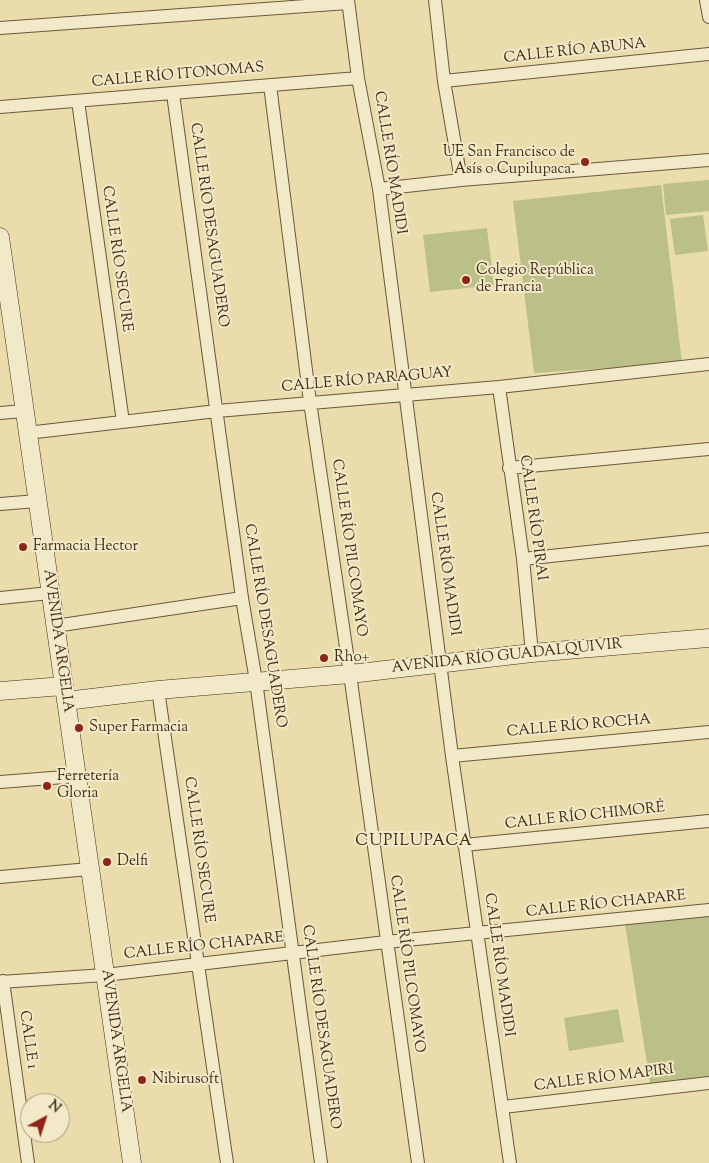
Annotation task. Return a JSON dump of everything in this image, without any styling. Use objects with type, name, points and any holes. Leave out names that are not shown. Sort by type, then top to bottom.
[{"type":"street","points":[[435,0],[444,82],[461,180]]},
{"type":"street","points":[[706,0],[709,17]]},
{"type":"street","points":[[0,28],[348,1]]},
{"type":"street","name":"CALLE RÍO MADIDI","points":[[348,1],[358,78],[379,189],[404,394],[476,935],[510,1163]]},
{"type":"street","name":"CALLE RÍO ABUNA","points":[[444,82],[709,54]]},
{"type":"street","name":"CALLE RÍO ITONOMAS","points":[[0,107],[358,78]]},
{"type":"street","name":"CALLE RÍO PILCOMAYO","points":[[270,85],[310,402],[418,1163]]},
{"type":"street","name":"CALLE RÍO DESAGUADERO","points":[[173,94],[242,598],[256,681],[294,954],[321,1163]]},
{"type":"street","name":"CALLE RÍO SECURE","points":[[78,101],[122,422]]},
{"type":"street","points":[[379,189],[461,180],[709,160]]},
{"type":"street","name":"AVENIDA ARGELIA","points":[[0,237],[6,322],[24,411],[132,1163]]},
{"type":"street","name":"CALLE RÍO PARAGUAY","points":[[27,433],[217,411],[499,387],[709,364]]},
{"type":"street","name":"CALLE RÍO PIRAI","points":[[499,387],[508,468],[522,559],[532,654]]},
{"type":"street","points":[[0,413],[24,411]]},
{"type":"street","points":[[508,468],[709,449]]},
{"type":"street","points":[[0,504],[37,501]]},
{"type":"street","points":[[522,559],[709,539]]},
{"type":"street","points":[[0,598],[50,593]]},
{"type":"street","points":[[55,626],[242,598]]},
{"type":"street","name":"AVENIDA RÍO GUADALQUIVIR","points":[[0,691],[64,694],[158,690],[350,674],[532,654],[709,641]]},
{"type":"street","name":"CALLE RÍO SECURE","points":[[158,690],[227,1163]]},
{"type":"street","name":"CALLE RÍO ROCHA","points":[[452,756],[709,732]]},
{"type":"street","points":[[0,782],[77,776]]},
{"type":"street","name":"CALLE RÍO CHIMORÉ","points":[[464,845],[709,821]]},
{"type":"street","points":[[0,877],[90,869]]},
{"type":"street","name":"CALLE RÍO CHAPARE","points":[[1,982],[105,975],[386,942],[476,935],[709,910]]},
{"type":"street","name":"CALLE 1","points":[[1,982],[28,1163]]},
{"type":"street","name":"CALLE RÍO MAPIRI","points":[[503,1107],[709,1084]]},
{"type":"green space","points":[[709,180],[709,211],[666,215],[663,184]]},
{"type":"green space","points":[[661,185],[682,363],[534,373],[513,201]]},
{"type":"green space","points":[[703,215],[708,251],[675,255],[670,219]]},
{"type":"green space","points":[[487,228],[494,285],[430,292],[423,235]]},
{"type":"green space","points":[[709,915],[709,1078],[669,1084],[650,1083],[625,924]]},
{"type":"green space","points":[[618,1009],[624,1042],[569,1051],[564,1018]]},
{"type":"place","name":"UE San Francisco de Asís o Cupilupaca.","points":[[585,162]]},
{"type":"place","name":"Colegio República de Francia","points":[[466,280]]},
{"type":"place","name":"Farmacia Hector","points":[[23,547]]},
{"type":"place","name":"Rho+","points":[[324,658]]},
{"type":"place","name":"Super Farmacia","points":[[79,728]]},
{"type":"place","name":"Ferretería Gloria","points":[[47,786]]},
{"type":"place","name":"Delfi","points":[[107,862]]},
{"type":"place","name":"Nibirusoft","points":[[142,1080]]},
{"type":"district","name":"CUPILUPACA","points":[[414,842]]}]
